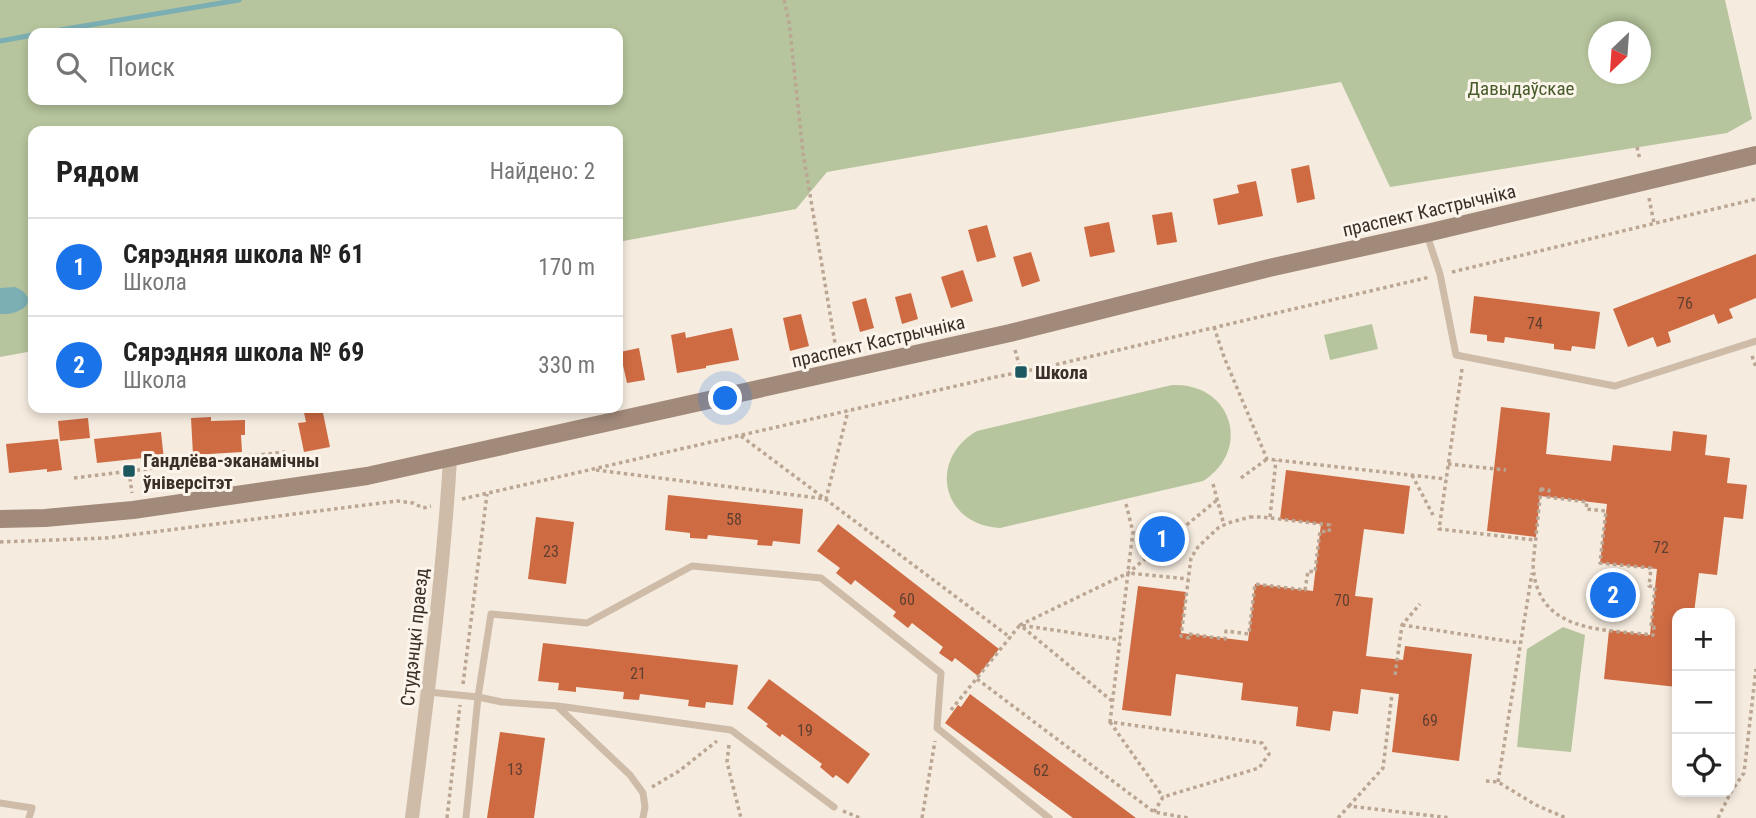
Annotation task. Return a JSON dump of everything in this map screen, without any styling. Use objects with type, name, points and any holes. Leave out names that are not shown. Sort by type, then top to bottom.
[{"type":"main road","name":"праспект Кастрычніка","points":[[0,519],[45,518],[195,502],[368,476],[1010,333],[1269,268],[1756,155]]},
{"type":"street","name":"Студэнцкі праезд","points":[[412,818],[428,692],[450,459]]},
{"type":"lane","points":[[1427,233],[1440,274],[1456,355],[1615,386],[1756,341]]},
{"type":"lane","points":[[466,818],[478,697],[491,614],[587,622],[692,566],[821,578],[940,673],[937,728],[1049,818]]},
{"type":"lane","points":[[428,692],[558,706],[731,730],[834,807]]},
{"type":"lane","points":[[558,706],[631,775],[643,793],[643,818]]},
{"type":"lane","points":[[0,803],[32,808],[29,818]]},
{"type":"path","points":[[784,0],[789,21],[803,153],[839,371]]},
{"type":"path","points":[[1637,147],[1640,160]]},
{"type":"path","points":[[1648,194],[1654,223]]},
{"type":"path","points":[[0,542],[106,538],[293,512],[397,501],[413,503],[423,508],[1021,372],[1756,199]]},
{"type":"path","points":[[1214,327],[1267,459]]},
{"type":"path","points":[[1010,333],[1021,372]]},
{"type":"path","points":[[1464,356],[1439,529],[1536,541]]},
{"type":"path","points":[[826,499],[848,411]]},
{"type":"path","points":[[741,436],[1010,638]]},
{"type":"path","points":[[74,478],[284,452],[285,460]]},
{"type":"path","points":[[1241,478],[1267,459],[1446,479]]},
{"type":"path","points":[[1270,518],[1276,460]]},
{"type":"path","points":[[1448,464],[1506,470]]},
{"type":"path","points":[[591,470],[826,499]]},
{"type":"path","points":[[1412,475],[1433,515]]},
{"type":"path","points":[[1213,484],[1224,525]]},
{"type":"path","points":[[1498,782],[1533,564],[1541,489],[1549,489],[1548,497],[1587,502],[1587,509],[1606,512],[1600,563],[1651,568],[1649,586],[1655,587],[1651,627],[1654,627],[1653,635],[1584,627],[1564,620],[1542,599],[1537,588],[1533,564]]},
{"type":"path","points":[[447,818],[487,494]]},
{"type":"path","points":[[922,818],[937,728],[1020,625],[1128,573],[1217,500]]},
{"type":"path","points":[[1126,504],[1133,532],[1110,722],[1163,797]]},
{"type":"path","points":[[1251,517],[1330,525],[1329,532],[1320,531],[1315,572],[1308,570],[1306,590],[1255,584],[1249,634],[1226,631],[1225,639],[1189,634],[1189,638],[1181,636],[1191,558],[1207,536],[1224,525],[1251,517]]},
{"type":"path","points":[[1128,573],[1188,579]]},
{"type":"path","points":[[1395,675],[1402,625],[1420,604]]},
{"type":"path","points":[[1020,625],[1120,640]]},
{"type":"path","points":[[1020,625],[1112,701]]},
{"type":"path","points":[[1402,625],[1520,643]]},
{"type":"path","points":[[1718,818],[1744,773],[1756,669]]},
{"type":"path","points":[[977,680],[1154,812],[1188,818]]},
{"type":"path","points":[[1338,818],[1383,768],[1392,694]]},
{"type":"path","points":[[1110,722],[1262,743],[1269,754],[1258,768],[1163,797],[1154,812]]},
{"type":"path","points":[[643,793],[679,771],[731,730]]},
{"type":"path","points":[[731,730],[727,762],[741,818]]},
{"type":"path","points":[[1486,780],[1498,782],[1536,805],[1566,818]]},
{"type":"path","points":[[1349,806],[1451,818]]},
{"type":"green space","name":"Давыдаўскае","points":[[0,0],[1725,0],[1752,119],[1727,133],[1390,187],[1341,82],[827,172],[796,209],[623,241],[623,126],[28,126],[28,352],[0,357]]},
{"type":"green space","points":[[1372,324],[1378,349],[1330,360],[1324,335]]},
{"type":"green space","points":[[1172,385],[1192,387],[1209,394],[1221,406],[1228,420],[1231,436],[1228,452],[1218,468],[1203,481],[1000,528],[980,524],[965,516],[954,504],[948,489],[947,474],[951,458],[961,443],[977,431]]},
{"type":"green space","points":[[1563,627],[1585,635],[1571,752],[1517,747],[1527,649]]},
{"type":"water","points":[[15,287],[24,292],[28,302],[14,313],[0,314],[0,288]]},
{"type":"building","points":[[1309,165],[1315,199],[1297,203],[1291,169]]},
{"type":"building","points":[[1256,181],[1263,216],[1218,225],[1213,199],[1239,193],[1237,185]]},
{"type":"building","points":[[1172,212],[1177,242],[1157,245],[1152,215]]},
{"type":"building","points":[[1109,222],[1115,252],[1090,257],[1084,227]]},
{"type":"building","points":[[987,225],[996,257],[977,262],[968,230]]},
{"type":"building","points":[[1031,252],[1040,281],[1022,287],[1013,257]]},
{"type":"building","points":[[1756,254],[1756,298],[1729,309],[1733,318],[1718,324],[1714,314],[1668,332],[1671,342],[1657,347],[1653,337],[1628,347],[1613,309]]},
{"type":"building","points":[[963,270],[973,301],[951,308],[941,277]]},
{"type":"building","points":[[911,293],[918,319],[902,324],[895,297]]},
{"type":"building","points":[[1474,296],[1600,312],[1595,349],[1572,346],[1571,351],[1554,349],[1554,344],[1505,337],[1504,343],[1487,341],[1487,335],[1470,333]]},
{"type":"building","points":[[866,298],[874,328],[860,332],[852,302]]},
{"type":"building","points":[[801,314],[809,346],[790,351],[783,318]]},
{"type":"building","points":[[732,328],[739,360],[677,373],[671,335],[685,332],[686,338]]},
{"type":"building","points":[[639,348],[645,380],[627,383],[623,351]]},
{"type":"building","points":[[1501,407],[1550,413],[1546,454],[1611,461],[1613,445],[1671,451],[1673,431],[1707,435],[1705,455],[1730,458],[1727,483],[1747,485],[1743,519],[1724,517],[1717,575],[1699,573],[1695,608],[1672,608],[1672,686],[1604,679],[1609,630],[1650,635],[1657,569],[1600,563],[1607,504],[1540,496],[1536,537],[1487,531]]},
{"type":"building","points":[[304,413],[323,413],[330,447],[304,452],[298,423],[306,422]]},
{"type":"building","points":[[211,417],[211,421],[245,420],[245,435],[241,435],[242,452],[193,455],[191,418]]},
{"type":"building","points":[[88,418],[90,438],[60,441],[58,421]]},
{"type":"building","points":[[161,432],[164,460],[144,462],[143,458],[97,463],[94,439]]},
{"type":"building","points":[[58,439],[62,470],[9,473],[6,444]]},
{"type":"building","points":[[1286,470],[1410,486],[1404,534],[1364,529],[1355,596],[1373,598],[1366,656],[1403,660],[1405,646],[1472,654],[1459,761],[1392,752],[1399,694],[1361,689],[1358,714],[1333,711],[1330,731],[1296,726],[1298,707],[1241,700],[1243,683],[1176,674],[1171,716],[1122,710],[1138,586],[1186,592],[1181,633],[1248,641],[1255,584],[1313,591],[1321,524],[1280,519]]},
{"type":"building","points":[[668,495],[803,509],[800,544],[773,541],[772,546],[757,545],[758,540],[708,535],[707,539],[690,538],[690,533],[665,530]]},
{"type":"building","points":[[536,517],[574,522],[566,584],[528,579]]},
{"type":"building","points":[[838,524],[999,649],[978,676],[955,658],[952,662],[939,653],[943,647],[912,623],[908,628],[893,616],[896,612],[855,580],[851,585],[836,573],[840,568],[817,551]]},
{"type":"building","points":[[543,643],[738,665],[733,705],[706,702],[705,708],[688,706],[689,700],[640,694],[639,700],[623,699],[624,692],[576,687],[576,692],[558,690],[559,683],[538,681]]},
{"type":"building","points":[[769,679],[870,754],[848,784],[836,775],[833,778],[820,767],[822,764],[782,734],[780,737],[747,708]]},
{"type":"building","points":[[970,694],[1136,818],[1073,818],[945,723]]},
{"type":"building","points":[[500,732],[545,738],[534,818],[487,818]]},
{"type":"waterway","points":[[72,28],[239,0]]},
{"type":"waterway","points":[[0,41],[28,36]]},
{"type":"place","name":"Школа","points":[[1021,372]]},
{"type":"place","name":"Гандлёва-эканамічны ўніверсітэт","points":[[129,471]]},
{"type":"place","name":"Сярэдняя школа № 61","points":[[1162,539]]},
{"type":"place","name":"Сярэдняя школа № 69","points":[[1613,595]]}]
